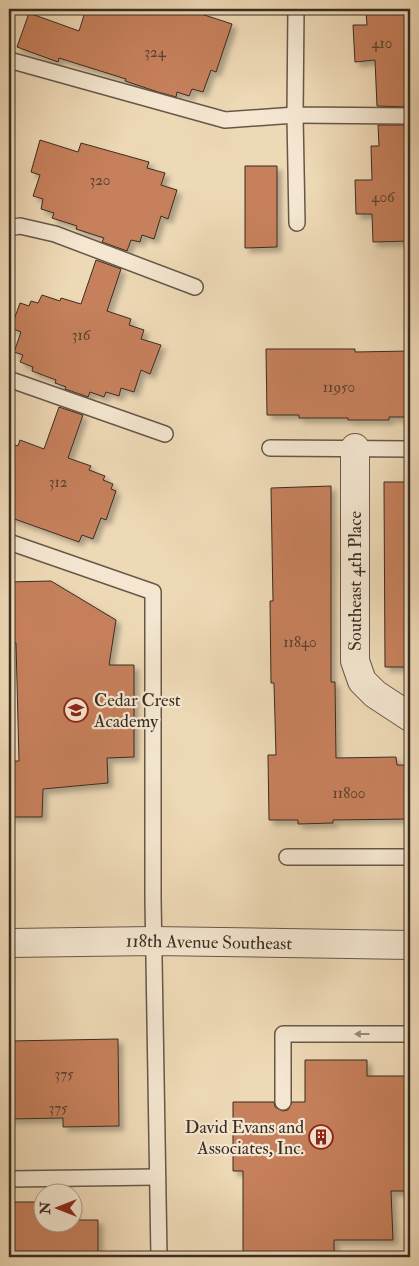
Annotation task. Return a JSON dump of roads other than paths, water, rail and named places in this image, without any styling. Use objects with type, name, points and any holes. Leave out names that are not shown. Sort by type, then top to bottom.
[{"type":"street","name":"Southeast 4th Place","points":[[355,448],[355,661],[362,681],[374,694],[410,717]]},
{"type":"street","name":"118th Avenue Southeast","points":[[9,943],[153,941],[410,945]]},
{"type":"lane","points":[[296,9],[297,223]]},
{"type":"lane","points":[[9,60],[225,120],[295,115],[410,116]]},
{"type":"lane","points":[[9,228],[20,226],[55,234],[195,287]]},
{"type":"lane","points":[[9,380],[165,434]]},
{"type":"lane","points":[[270,448],[410,449]]},
{"type":"lane","points":[[9,542],[153,592],[153,941],[159,1257]]},
{"type":"lane","points":[[287,857],[410,857]]},
{"type":"lane","points":[[283,1102],[283,1034],[410,1034]]},
{"type":"lane","points":[[9,1179],[156,1177]]},
{"type":"place","name":"Cedar Crest Academy","points":[[76,710]]},
{"type":"place","name":"David Evans and Associates, Inc.","points":[[321,1137]]}]
